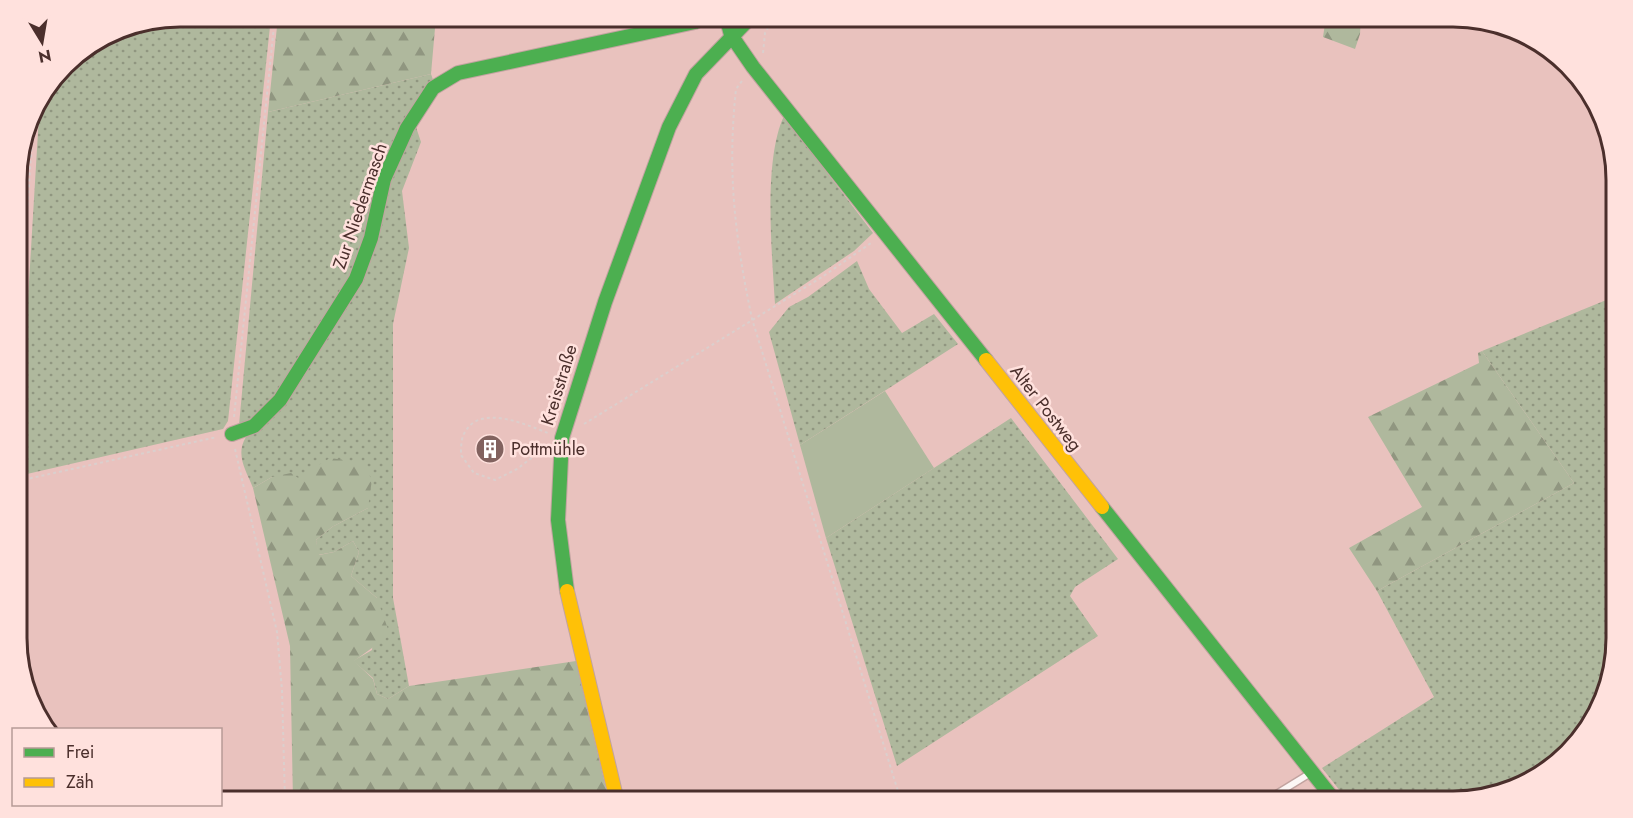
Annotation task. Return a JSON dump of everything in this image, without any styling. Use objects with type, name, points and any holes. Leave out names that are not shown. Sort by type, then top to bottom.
[{"type":"street","name":"Zur Niedermasch","points":[[232,434],[254,426],[280,400],[356,279],[371,238],[384,179],[407,128],[433,88],[458,73],[672,27]]},
{"type":"street","points":[[729,27],[731,35]]},
{"type":"street","name":"Kreisstraße","points":[[616,791],[564,576],[558,520],[562,438],[605,302],[669,127],[696,74],[740,27]]},
{"type":"street","name":"Alter Postweg","points":[[731,35],[1327,791]]},
{"type":"lane","points":[[1281,791],[1312,772]]},
{"type":"path","points":[[274,27],[232,434],[277,632],[285,791]]},
{"type":"path","points":[[736,89],[730,175],[740,260],[752,319],[898,791]]},
{"type":"path","points":[[27,213],[32,142]]},
{"type":"path","points":[[582,425],[822,277],[885,233]]},
{"type":"path","points":[[495,417],[562,438],[517,469],[495,480],[474,473],[461,455],[463,436],[475,421],[495,417]]},
{"type":"path","points":[[27,479],[232,434]]},
{"type":"green space","points":[[170,27],[270,27],[228,421],[223,429],[27,474],[27,315],[39,122],[47,103],[79,65],[112,43],[131,35]]},
{"type":"green space","points":[[277,27],[435,27],[431,74],[268,112]]},
{"type":"green space","points":[[1324,27],[1360,27],[1355,49],[1323,37]]},
{"type":"green space","points":[[431,74],[437,91],[415,124],[421,142],[402,191],[409,248],[393,324],[393,598],[409,686],[388,699],[377,694],[373,678],[353,661],[372,650],[377,598],[351,576],[359,552],[353,541],[334,552],[318,555],[316,540],[332,527],[368,508],[304,482],[272,477],[253,488],[241,450],[246,437],[239,425],[268,112]]},
{"type":"green space","points":[[784,116],[873,233],[854,251],[775,304],[770,208],[771,182],[777,135]]},
{"type":"green space","points":[[857,261],[869,289],[902,333],[934,314],[958,344],[800,445],[769,332],[789,307],[808,297]]},
{"type":"green space","points":[[1606,300],[1606,638],[1601,678],[1590,706],[1568,739],[1554,753],[1521,775],[1502,783],[1463,791],[1340,791],[1322,768],[1434,697],[1377,591],[1574,483],[1482,351]]},
{"type":"green space","points":[[1482,351],[1574,483],[1377,591],[1349,548],[1422,507],[1368,417],[1479,363],[1478,353]]},
{"type":"green space","points":[[885,391],[934,468],[826,538],[800,445]]},
{"type":"green space","points":[[1011,418],[1118,559],[1075,587],[1070,596],[1098,636],[897,766],[826,538]]},
{"type":"green space","points":[[330,458],[359,462],[372,479],[368,508],[332,527],[316,540],[319,555],[334,552],[353,541],[359,552],[351,576],[377,598],[390,635],[354,661],[373,679],[377,694],[388,699],[409,686],[576,661],[607,791],[293,791],[290,646],[253,488],[272,477],[291,473],[304,482],[309,471]]},
{"type":"traffic: fast","points":[[232,434],[254,426],[280,400],[356,279],[371,238],[384,179],[407,128],[433,88],[458,73],[672,27]]},
{"type":"traffic: fast","points":[[729,27],[731,35],[753,67],[986,360]]},
{"type":"traffic: fast","points":[[567,591],[558,520],[562,438],[605,302],[669,127],[696,74],[741,27]]},
{"type":"traffic: fast","points":[[1102,507],[1327,791]]},
{"type":"traffic: slow","points":[[986,360],[1102,507]]},
{"type":"traffic: slow","points":[[567,591],[615,791]]},
{"type":"place","name":"Pottmühle","points":[[490,449]]}]
